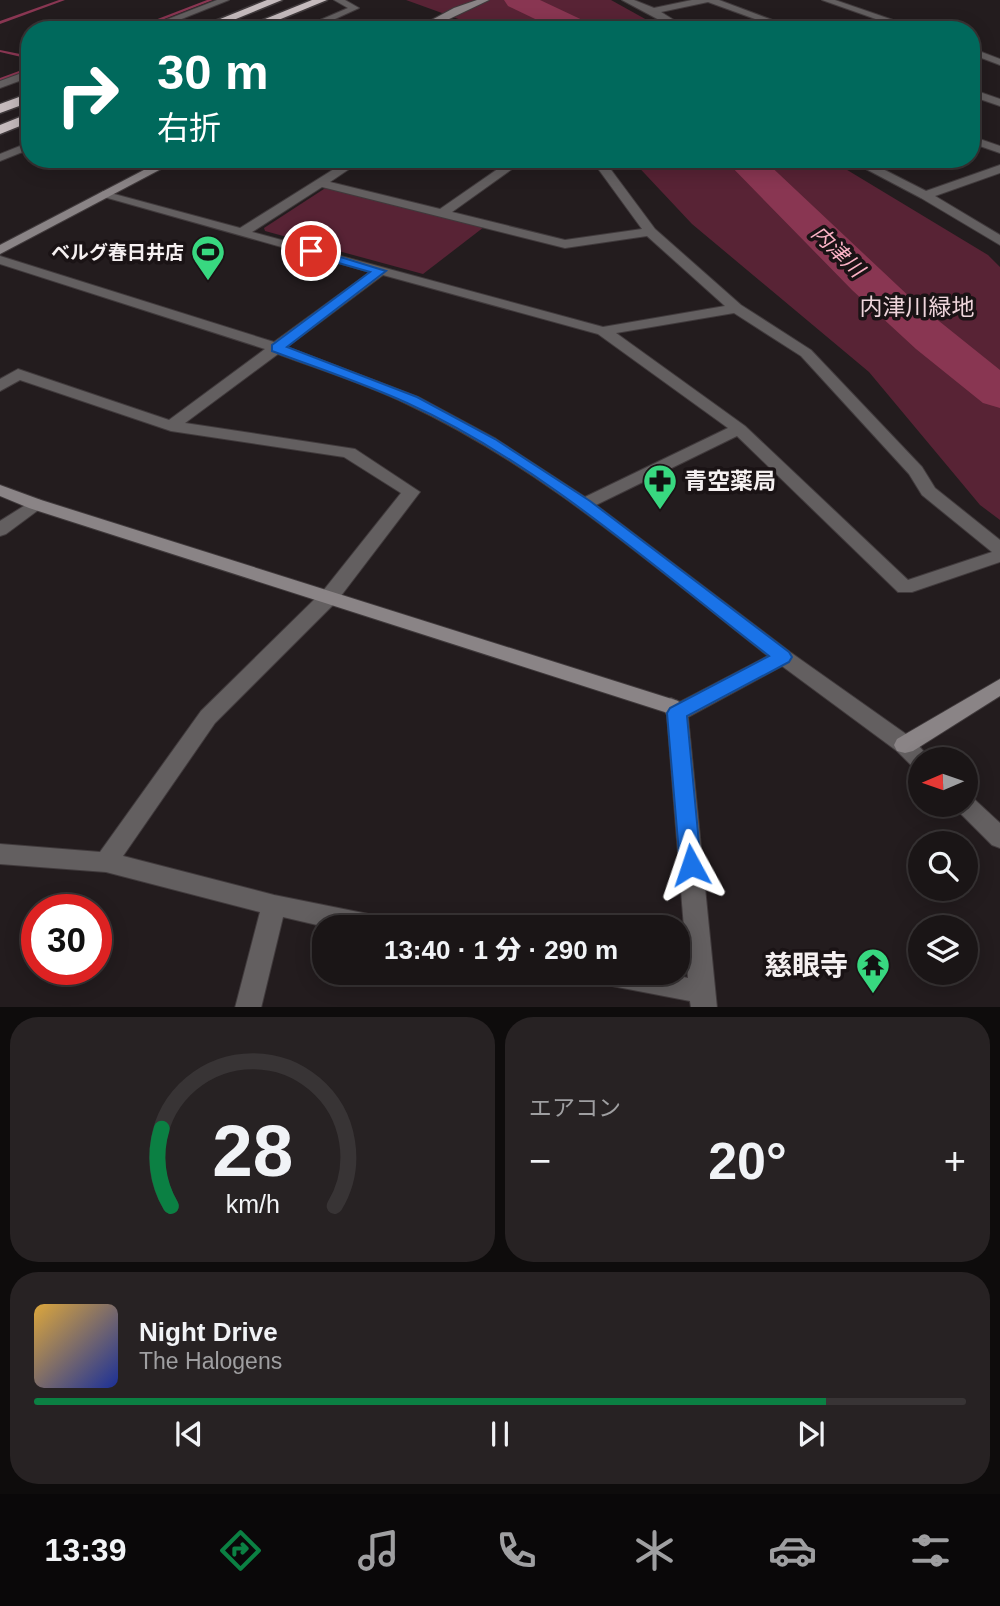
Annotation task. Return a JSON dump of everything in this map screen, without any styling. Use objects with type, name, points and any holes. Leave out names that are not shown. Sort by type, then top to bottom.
[{"type":"highway","points":[[222,21],[277,0]]},
{"type":"highway","points":[[266,21],[322,0]]},
{"type":"highway","points":[[0,109],[21,101]]},
{"type":"highway","points":[[0,130],[21,121]]},
{"type":"street","points":[[169,21],[225,0]]},
{"type":"street","points":[[324,21],[355,8],[338,0]]},
{"type":"street","points":[[436,21],[485,0]]},
{"type":"street","points":[[626,0],[670,21]]},
{"type":"street","points":[[653,11],[705,0]]},
{"type":"street","points":[[711,0],[769,21]]},
{"type":"street","points":[[809,0],[871,21]]},
{"type":"street","points":[[826,0],[890,21]]},
{"type":"street","points":[[980,54],[1000,62]]},
{"type":"street","points":[[0,85],[21,77]]},
{"type":"street","points":[[980,95],[1000,103]]},
{"type":"street","points":[[980,142],[1000,150]]},
{"type":"street","points":[[0,158],[21,149]]},
{"type":"street","points":[[0,250],[156,168]]},
{"type":"street","points":[[243,232],[344,168]]},
{"type":"street","points":[[442,213],[507,168]]},
{"type":"street","points":[[604,168],[650,232],[736,308],[806,353],[916,471],[928,491],[1000,549]]},
{"type":"street","points":[[871,168],[925,195],[1000,242]]},
{"type":"street","points":[[925,195],[1000,169]]},
{"type":"street","points":[[321,183],[565,244],[650,232]]},
{"type":"street","points":[[103,195],[603,331],[739,429],[905,588],[1000,556]]},
{"type":"street","points":[[0,260],[277,348],[412,400],[490,442],[584,504],[783,657],[908,748]]},
{"type":"street","points":[[171,426],[380,271]]},
{"type":"street","points":[[603,331],[736,308]]},
{"type":"street","points":[[0,386],[18,374],[171,426],[349,453],[411,492],[330,596],[208,717],[106,862]]},
{"type":"street","points":[[584,504],[739,429]]},
{"type":"street","points":[[0,491],[330,596],[674,710],[783,657]]},
{"type":"street","points":[[0,530],[35,504]]},
{"type":"street","points":[[905,745],[1000,686]]},
{"type":"street","points":[[650,985],[703,1000],[674,710]]},
{"type":"street","points":[[978,816],[1000,838]]},
{"type":"street","points":[[0,854],[106,862],[321,915]]},
{"type":"street","points":[[248,1007],[274,905]]},
{"type":"green space","points":[[406,0],[611,0],[649,21],[464,21]]},
{"type":"green space","name":"内津川緑地","points":[[639,168],[844,168],[988,255],[1000,267],[1000,520],[980,505],[869,372],[692,224]]},
{"type":"green space","points":[[327,187],[484,227],[423,274],[265,231],[264,228]]},
{"type":"waterway","points":[[0,23],[63,0]]},
{"type":"waterway","points":[[155,21],[211,0]]},
{"type":"waterway","name":"内津川","points":[[518,0],[562,21]]},
{"type":"waterway","points":[[0,51],[21,56]]},
{"type":"waterway","points":[[0,80],[21,72]]},
{"type":"waterway","name":"内津川","points":[[751,168],[899,310],[1000,393]]},
{"type":"place","name":"ベルグ春日井店","points":[[208,282]]},
{"type":"place","name":"青空薬局","points":[[660,511]]},
{"type":"place","name":"慈眼寺","points":[[873,995]]},
{"type":"route","points":[[311,251],[380,271],[277,348],[412,400],[490,442],[584,504],[783,657],[677,713],[691,865]]}]
